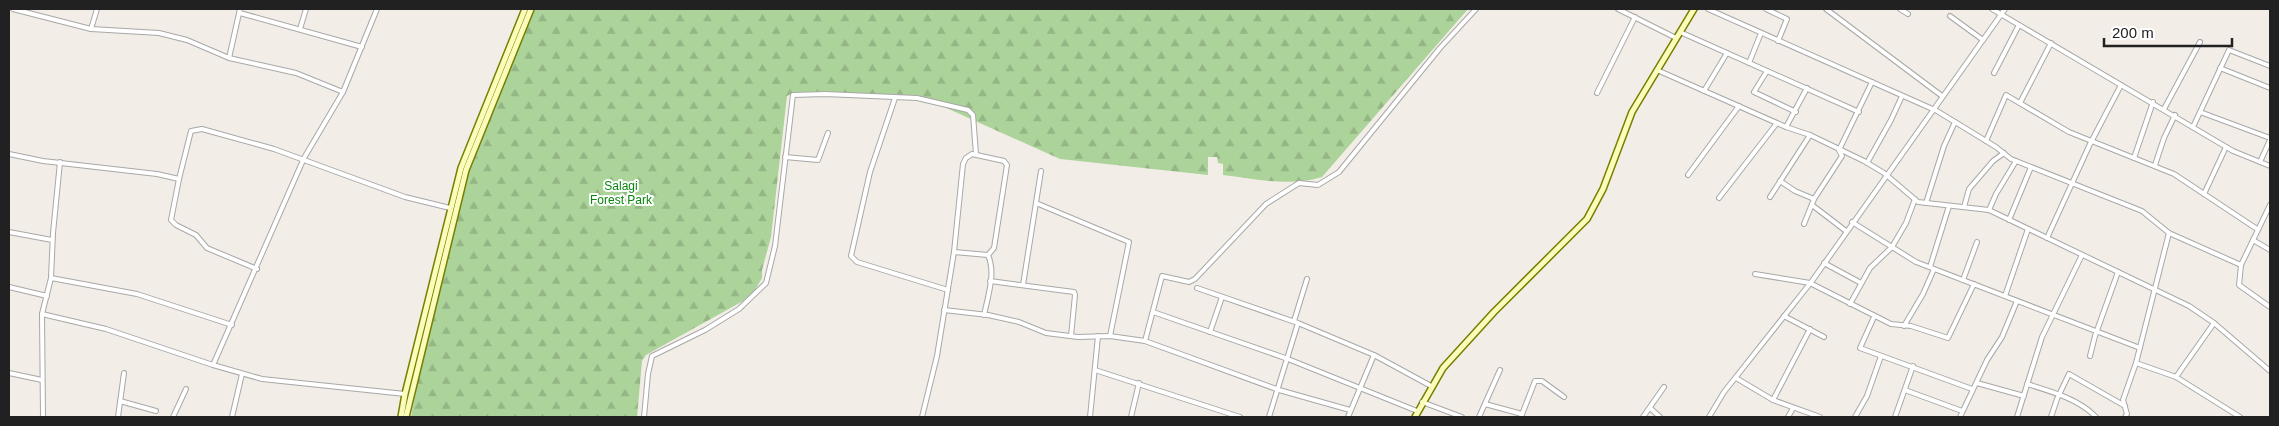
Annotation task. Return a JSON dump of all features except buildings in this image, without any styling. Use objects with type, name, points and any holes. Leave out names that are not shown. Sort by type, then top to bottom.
[{"type":"street","points":[[13,9],[91,29],[159,33],[195,42],[229,58],[296,73],[343,92]]},
{"type":"street","points":[[91,29],[98,9]]},
{"type":"street","points":[[300,29],[306,9]]},
{"type":"street","points":[[213,365],[257,269],[304,158],[343,92],[377,9]]},
{"type":"street","points":[[401,417],[461,168],[525,9]]},
{"type":"street","points":[[406,417],[466,170],[531,9]]},
{"type":"street","points":[[1145,341],[1162,276],[1189,282],[1266,204],[1299,184],[1318,185],[1339,172],[1440,48],[1476,9]]},
{"type":"street","points":[[1618,9],[1676,38]]},
{"type":"street","points":[[1153,312],[1288,359],[1360,388],[1416,414],[1443,368],[1494,312],[1587,220],[1603,189],[1632,112],[1694,9]]},
{"type":"street","points":[[1708,9],[1933,110],[2016,161],[2142,210],[2169,233],[2241,265]]},
{"type":"street","points":[[1766,9],[1786,20],[1778,41]]},
{"type":"street","points":[[1826,9],[1942,96]]},
{"type":"street","points":[[1900,9],[1908,14]]},
{"type":"street","points":[[1992,9],[2153,102],[2226,147],[2270,166]]},
{"type":"street","points":[[1716,417],[1710,416],[1724,392],[1810,283],[2005,9]]},
{"type":"street","points":[[229,58],[240,11],[362,47]]},
{"type":"street","points":[[1950,16],[1983,40]]},
{"type":"street","points":[[1597,93],[1635,17]]},
{"type":"street","points":[[1994,73],[2020,26]]},
{"type":"street","points":[[1680,32],[1859,112]]},
{"type":"street","points":[[1749,63],[1761,33]]},
{"type":"street","points":[[2164,109],[2200,42]]},
{"type":"street","points":[[2020,103],[2051,43]]},
{"type":"street","points":[[2193,127],[2229,50],[2270,66]]},
{"type":"street","points":[[1704,91],[1727,53]]},
{"type":"street","points":[[2220,68],[2270,88]]},
{"type":"street","points":[[1657,70],[1786,127],[1810,135],[1867,163],[1886,174],[1915,200],[1989,210],[2188,306],[2214,323],[2270,371]]},
{"type":"street","points":[[1767,71],[1754,92],[1796,112]]},
{"type":"street","points":[[1839,150],[1872,82]]},
{"type":"street","points":[[2046,238],[2091,142],[2121,85]]},
{"type":"street","points":[[1786,127],[1796,112],[1807,88]]},
{"type":"street","points":[[644,417],[648,374],[652,356],[704,330],[738,309],[766,283],[775,246],[792,98],[795,94],[917,98],[971,112],[973,115],[976,154]]},
{"type":"street","points":[[1986,141],[2006,95],[2091,142],[2155,165],[2174,174],[2258,229]]},
{"type":"street","points":[[1867,163],[1902,96]]},
{"type":"street","points":[[895,98],[870,172],[850,254],[858,262],[948,290]]},
{"type":"street","points":[[2134,158],[2153,102]]},
{"type":"street","points":[[1688,175],[1739,106]]},
{"type":"street","points":[[2200,112],[2270,139],[2260,162]]},
{"type":"street","points":[[2155,165],[2164,138],[2175,115]]},
{"type":"street","points":[[1926,203],[1944,146],[1955,122]]},
{"type":"street","points":[[1719,198],[1778,123]]},
{"type":"street","points":[[257,269],[212,251],[203,245],[196,235],[173,222],[172,211],[189,134],[196,129],[247,141],[304,158],[405,197],[450,208]]},
{"type":"street","points":[[785,157],[818,160],[828,134]]},
{"type":"street","points":[[1770,197],[1810,135]]},
{"type":"street","points":[[2204,194],[2226,147]]},
{"type":"street","points":[[1804,224],[1814,198],[1842,156],[1839,150]]},
{"type":"street","points":[[1964,207],[1969,189],[1993,161],[2004,153]]},
{"type":"street","points":[[9,154],[157,174],[179,179]]},
{"type":"street","points":[[922,417],[937,356],[948,290],[964,160],[969,155],[976,154],[1004,161],[1007,165],[994,248],[988,255]]},
{"type":"street","points":[[1989,210],[1996,194],[2016,161]]},
{"type":"street","points":[[43,417],[42,314],[51,278],[52,240],[60,162]]},
{"type":"street","points":[[2009,220],[2031,167]]},
{"type":"street","points":[[1023,285],[1041,171]]},
{"type":"street","points":[[1780,181],[1795,191],[1814,198]]},
{"type":"street","points":[[1850,304],[1870,268],[1892,247],[1906,223],[1915,200]]},
{"type":"street","points":[[1036,203],[1129,242],[1110,336]]},
{"type":"street","points":[[1812,206],[1846,231]]},
{"type":"street","points":[[1904,326],[1923,294],[1949,206]]},
{"type":"street","points":[[2270,206],[2241,265],[2238,285],[2270,307]]},
{"type":"street","points":[[1852,222],[1916,262],[2140,348]]},
{"type":"street","points":[[2005,296],[2028,229]]},
{"type":"street","points":[[9,232],[52,240]]},
{"type":"street","points":[[2127,416],[2123,400],[2136,363],[2169,233]]},
{"type":"street","points":[[2253,240],[2270,250]]},
{"type":"street","points":[[1963,280],[1977,242]]},
{"type":"street","points":[[954,252],[988,255]]},
{"type":"street","points":[[984,314],[992,268],[988,255]]},
{"type":"street","points":[[2016,417],[2042,338],[2082,255]]},
{"type":"street","points":[[1824,263],[1861,283]]},
{"type":"street","points":[[2090,356],[2096,332],[2118,272]]},
{"type":"street","points":[[1755,274],[1810,283],[1891,324],[1911,326],[1948,338],[1974,284]]},
{"type":"street","points":[[51,278],[137,294],[232,324]]},
{"type":"street","points":[[1269,417],[1288,359],[1307,279]]},
{"type":"street","points":[[990,281],[1074,292],[1070,336]]},
{"type":"street","points":[[9,287],[47,296]]},
{"type":"street","points":[[1197,288],[1296,322],[1374,355],[1432,386]]},
{"type":"street","points":[[1210,332],[1222,297]]},
{"type":"street","points":[[1960,417],[1986,360],[2002,337],[2017,301]]},
{"type":"street","points":[[944,310],[984,314],[1019,322],[1046,333],[1070,336],[1110,336],[1145,341],[1279,390],[1350,410]]},
{"type":"street","points":[[42,314],[106,328],[213,365],[262,379],[405,394]]},
{"type":"street","points":[[1784,316],[1824,337]]},
{"type":"street","points":[[1874,317],[1860,348],[1972,389]]},
{"type":"street","points":[[2176,377],[2214,323]]},
{"type":"street","points":[[1773,400],[1810,329]]},
{"type":"street","points":[[1084,417],[1090,415],[1098,336]]},
{"type":"street","points":[[1348,417],[1374,355]]},
{"type":"street","points":[[1855,417],[1866,396],[1881,356]]},
{"type":"street","points":[[2136,363],[2176,377],[2240,417]]},
{"type":"street","points":[[1896,417],[1913,366]]},
{"type":"street","points":[[1095,370],[1240,417]]},
{"type":"street","points":[[1479,417],[1500,370]]},
{"type":"street","points":[[118,417],[124,373]]},
{"type":"street","points":[[9,374],[42,380]]},
{"type":"street","points":[[232,417],[242,374]]},
{"type":"street","points":[[2051,417],[2069,374],[2125,406]]},
{"type":"street","points":[[1736,378],[1773,400],[1820,417]]},
{"type":"street","points":[[1485,404],[1522,416],[1536,381],[1542,381],[1564,397]]},
{"type":"street","points":[[1131,417],[1139,383]]},
{"type":"street","points":[[1977,383],[2024,396]]},
{"type":"street","points":[[2028,384],[2060,394],[2090,411],[2096,417]]},
{"type":"street","points":[[1643,417],[1664,387]]},
{"type":"street","points":[[173,417],[186,389]]},
{"type":"street","points":[[1905,390],[1962,411]]},
{"type":"street","points":[[120,401],[156,412]]},
{"type":"street","points":[[1422,402],[1462,417]]},
{"type":"street","points":[[1650,408],[1660,417]]},
{"type":"street","points":[[1788,417],[1793,408]]},
{"type":"green space","name":"Salagi Forest Park","points":[[528,9],[1468,9],[1322,177],[1310,180],[1285,182],[1223,175],[1223,164],[1218,163],[1217,157],[1208,157],[1208,175],[1060,159],[922,97],[912,95],[791,94],[787,96],[771,237],[762,270],[762,278],[755,290],[743,301],[646,355],[642,361],[637,417],[411,417],[431,315],[469,164]]}]
